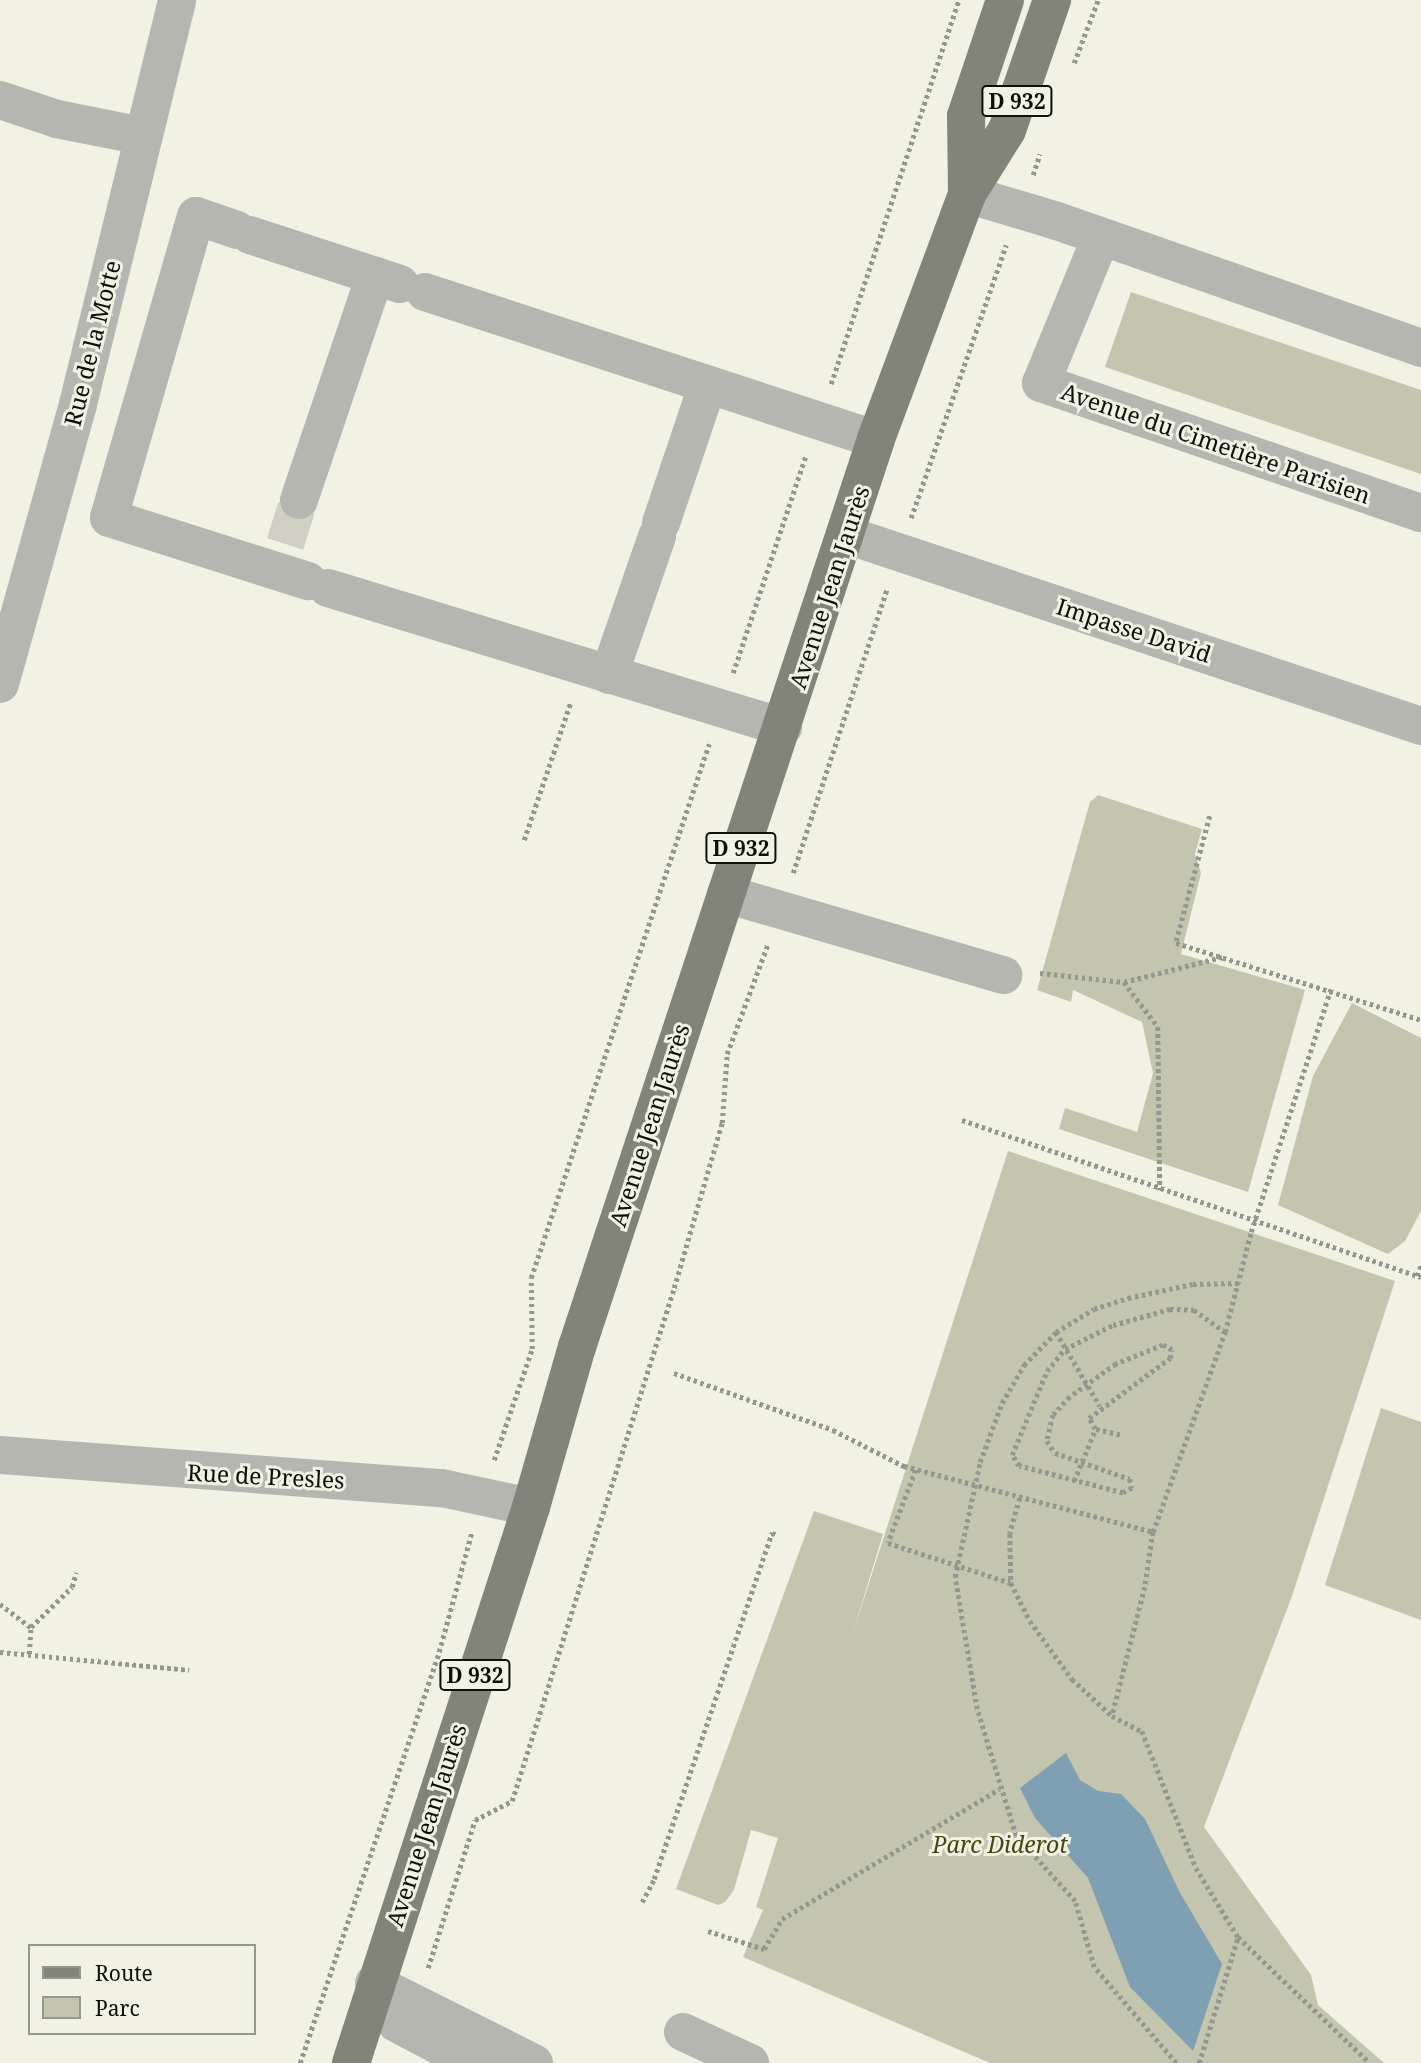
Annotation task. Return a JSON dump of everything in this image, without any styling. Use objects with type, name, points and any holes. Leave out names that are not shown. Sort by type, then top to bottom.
[{"type":"main road","name":"Avenue Jean Jaurès","points":[[967,194],[966,116],[1005,0]]},
{"type":"main road","name":"Avenue Jean Jaurès","points":[[351,2063],[370,1995],[531,1507],[576,1348],[847,535],[876,439],[967,194],[1007,130],[1052,0]]},
{"type":"street","name":"Rue de la Motte","points":[[0,684],[78,404],[177,0]]},
{"type":"street","points":[[1,108],[144,136]]},
{"type":"street","points":[[967,194],[1101,237],[1421,348]]},
{"type":"street","points":[[783,727],[596,671],[299,571],[109,518],[196,216],[817,423],[876,439]]},
{"type":"street","name":"Avenue du Cimetière Parisien","points":[[1101,237],[1041,383],[1421,513]]},
{"type":"street","points":[[299,500],[375,276]]},
{"type":"street","points":[[596,671],[659,530],[707,386]]},
{"type":"street","name":"Impasse David","points":[[847,535],[1421,726]]},
{"type":"street","points":[[726,894],[1003,975]]},
{"type":"street","name":"Rue de Presles","points":[[0,1455],[442,1488],[531,1507]]},
{"type":"street","points":[[370,1995],[417,2005],[534,2063]]},
{"type":"street","points":[[370,1995],[472,2063]]},
{"type":"street","points":[[683,2032],[750,2063]]},
{"type":"path","points":[[300,2063],[439,1652],[481,1497],[532,1349],[531,1278],[959,0]]},
{"type":"path","points":[[1070,74],[1098,0]]},
{"type":"path","points":[[417,2005],[475,1819],[512,1801],[722,1123],[727,1054],[780,911],[964,357],[1042,148]]},
{"type":"path","points":[[524,840],[596,671]]},
{"type":"path","points":[[1210,816],[1176,943],[1331,989],[1421,1020]]},
{"type":"path","points":[[1003,975],[1052,973],[1124,982],[1224,957]]},
{"type":"path","points":[[1124,982],[1158,1027],[1160,1190]]},
{"type":"path","points":[[1112,1716],[1145,1587],[1153,1532],[1225,1332],[1254,1223],[1331,989]]},
{"type":"path","points":[[962,1120],[1254,1223],[1419,1276],[1421,1265]]},
{"type":"path","points":[[1176,2063],[1094,1967],[1075,1901],[1016,1836],[999,1789],[977,1710],[955,1577],[976,1483],[1002,1403],[1024,1365],[1056,1332],[1094,1309],[1128,1298],[1192,1284],[1239,1283]]},
{"type":"path","points":[[1074,1481],[1081,1464],[1095,1429],[1090,1418],[1100,1406],[1170,1358],[1172,1350],[1163,1345],[1147,1350],[1087,1385],[1053,1415],[1047,1441],[1055,1453],[1081,1464],[1130,1479],[1132,1488],[1123,1493],[1074,1481],[1019,1466],[1012,1455],[1047,1371],[1065,1349],[1112,1325],[1170,1309],[1194,1310],[1225,1332]]},
{"type":"path","points":[[1056,1332],[1100,1406]]},
{"type":"path","points":[[674,1373],[833,1430],[916,1470],[976,1483],[1020,1498],[1153,1532]]},
{"type":"path","points":[[1095,1429],[1120,1435]]},
{"type":"path","points":[[916,1470],[888,1543],[1011,1583]]},
{"type":"path","points":[[1020,1498],[1010,1534],[1011,1583],[1030,1621],[1072,1679],[1112,1716],[1142,1731],[1196,1868],[1238,1937],[1370,2063]]},
{"type":"path","points":[[642,1902],[654,1879],[772,1533],[777,1535]]},
{"type":"path","points":[[29,1654],[31,1627],[72,1587],[76,1573]]},
{"type":"path","points":[[0,1604],[31,1627]]},
{"type":"path","points":[[0,1652],[189,1670]]},
{"type":"path","points":[[708,1931],[764,1949],[782,1919],[999,1789]]},
{"type":"path","points":[[1199,2063],[1238,1937]]},
{"type":"green space","points":[[1131,292],[1421,390],[1421,474],[1105,367]]},
{"type":"green space","points":[[1098,795],[1202,829],[1195,854],[1201,873],[1181,954],[1305,990],[1248,1192],[1059,1129],[1065,1108],[1137,1132],[1153,1073],[1142,1022],[1073,990],[1071,1002],[1037,990],[1090,802]]},
{"type":"green space","points":[[1352,1003],[1421,1038],[1421,1211],[1405,1241],[1388,1254],[1278,1205],[1313,1076]]},
{"type":"green space","name":"Parc Diderot","points":[[1008,1151],[1395,1281],[1292,1596],[1204,1827],[1311,1975],[1318,2005],[1384,2063],[990,2063],[743,1957],[763,1910],[756,1907],[778,1838],[751,1830],[734,1890],[725,1902],[718,1905],[676,1889],[814,1511],[883,1534],[852,1636]]},
{"type":"green space","points":[[1381,1408],[1421,1422],[1421,1620],[1325,1585]]},
{"type":"water","points":[[1066,1753],[1080,1780],[1098,1791],[1121,1794],[1145,1819],[1179,1891],[1222,1964],[1193,2051],[1130,1987],[1088,1878],[1035,1818],[1020,1788]]},
{"type":"tunnel","points":[[285,544],[299,500]]}]
